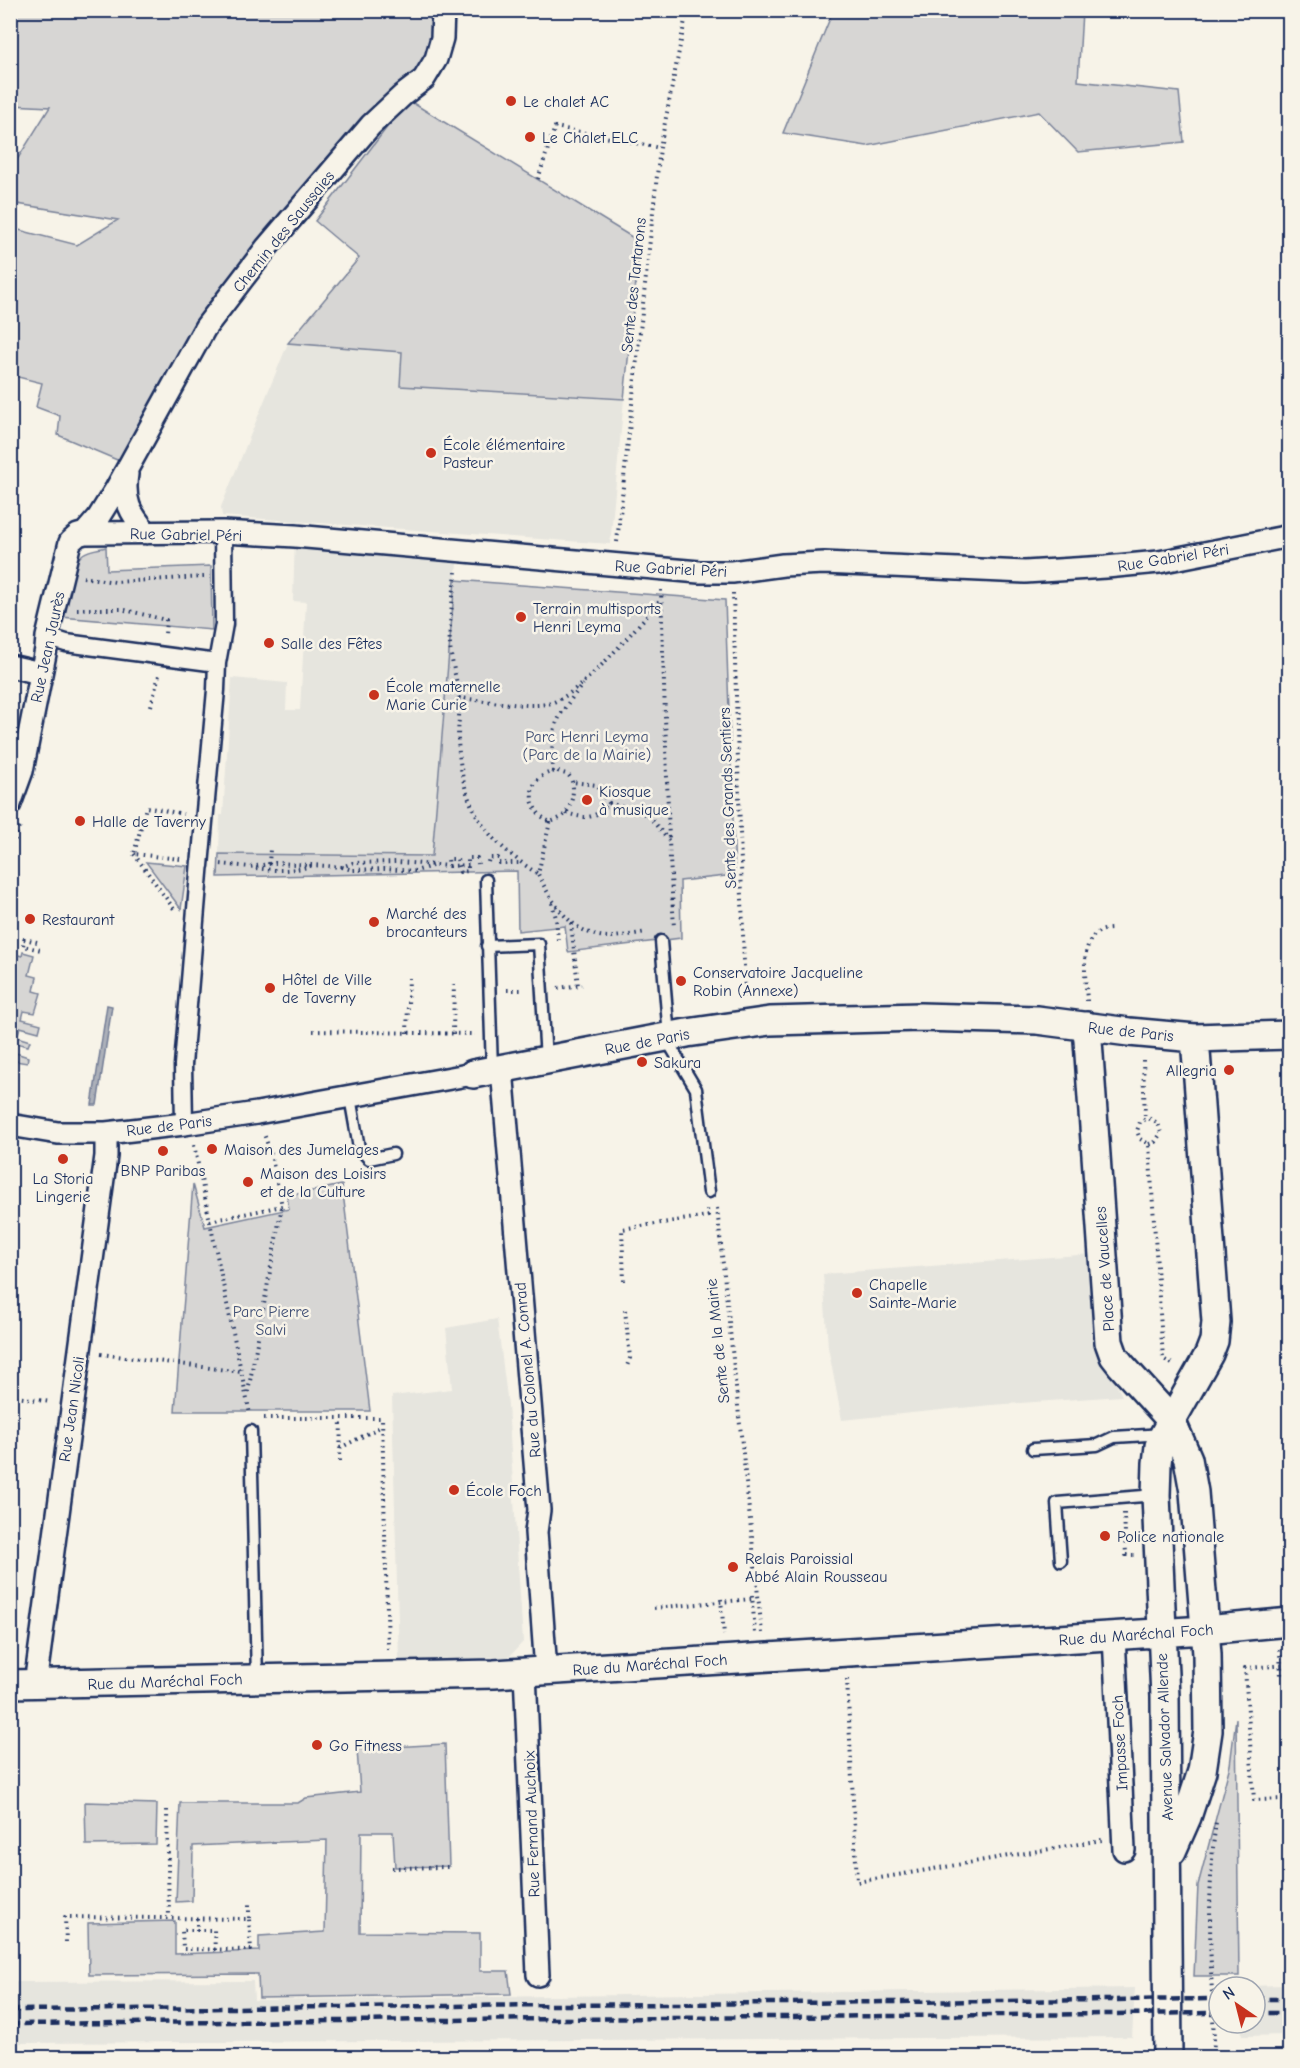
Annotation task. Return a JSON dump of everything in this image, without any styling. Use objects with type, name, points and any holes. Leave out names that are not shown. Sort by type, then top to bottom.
[{"type":"street","name":"Chemin des Saussaies","points":[[85,533],[102,511],[129,465],[205,328],[267,247],[371,125],[424,79],[436,59],[442,38],[443,10]]},
{"type":"street","name":"Chemin des Saussaies","points":[[129,465],[125,499],[134,519],[147,533]]},
{"type":"street","name":"Rue Gabriel Péri","points":[[85,533],[223,532],[295,536],[699,572],[732,572],[783,565],[824,563],[1025,572],[1159,562],[1290,536]]},
{"type":"street","points":[[188,1124],[183,1065],[217,663],[224,624],[223,532]]},
{"type":"street","name":"Rue Jean Jaurès","points":[[10,804],[22,771],[47,637],[70,542],[78,535],[85,533]]},
{"type":"street","points":[[47,637],[66,643],[164,654],[217,663]]},
{"type":"street","points":[[10,666],[40,673]]},
{"type":"street","name":"Rue de Paris","points":[[10,1125],[58,1133],[106,1132],[188,1124],[350,1097],[669,1037],[770,1021],[920,1017],[1037,1020],[1196,1038],[1290,1035]]},
{"type":"street","name":"Place de Vaucelles","points":[[1087,1026],[1109,1342],[1114,1356],[1168,1427]]},
{"type":"street","points":[[1168,1427],[1214,1341],[1216,1322],[1196,1038]]},
{"type":"street","name":"Rue du Colonel A. Conrad","points":[[489,1071],[539,1510],[536,1532],[535,1672]]},
{"type":"street","name":"Rue Jean Nicoli","points":[[22,1685],[80,1351],[106,1156],[106,1132]]},
{"type":"street","name":"Avenue Salvador Allende","points":[[1168,1427],[1160,1446],[1156,1495],[1165,1697],[1168,2058]]},
{"type":"street","name":"Avenue Salvador Allende","points":[[1167,1867],[1194,1797],[1205,1749],[1208,1721],[1205,1630],[1194,1492],[1188,1459],[1168,1427]]},
{"type":"street","name":"Rue du Maréchal Foch","points":[[22,1685],[535,1672],[1205,1630],[1290,1622]]},
{"type":"street","name":"Impasse Foch","points":[[1114,1635],[1124,1843]]},
{"type":"street","name":"Rue Fernand Auchoix","points":[[535,1672],[538,1975]]},
{"type":"lane","points":[[487,875],[489,1071]]},
{"type":"lane","points":[[660,936],[669,1037],[671,1047],[696,1089],[709,1192]]},
{"type":"lane","points":[[487,945],[539,944],[546,1060]]},
{"type":"lane","points":[[350,1097],[359,1148],[369,1159],[393,1154]]},
{"type":"lane","points":[[1033,1449],[1097,1445],[1114,1437],[1168,1427]]},
{"type":"lane","points":[[251,1431],[257,1679]]},
{"type":"lane","points":[[1061,1561],[1058,1503],[1156,1495]]},
{"type":"path","points":[[10,36],[16,10]]},
{"type":"path","name":"Sente des Tartarons","points":[[615,565],[660,148],[687,10]]},
{"type":"path","points":[[538,179],[555,128],[660,148]]},
{"type":"path","points":[[458,551],[450,644],[459,698],[458,740],[462,770],[473,810],[498,845],[538,874],[552,902],[558,943],[539,944]]},
{"type":"path","points":[[552,902],[571,923],[596,935],[660,936],[674,928],[660,602],[663,569]]},
{"type":"path","points":[[80,588],[81,577],[115,582],[205,577],[224,571]]},
{"type":"path","name":"Sente des Grands Sentiers","points":[[732,572],[745,1024]]},
{"type":"path","points":[[78,599],[76,610],[121,609],[166,620],[164,654],[151,706]]},
{"type":"path","points":[[459,698],[494,703],[551,703],[572,691],[589,676],[660,602]]},
{"type":"path","points":[[553,772],[551,744],[554,725],[589,676]]},
{"type":"path","points":[[538,874],[550,822],[566,813],[570,806],[573,782],[567,774],[547,773],[536,779],[533,786],[532,800],[538,813],[550,822]]},
{"type":"path","points":[[573,782],[596,785],[609,803],[648,815],[669,841]]},
{"type":"path","points":[[566,813],[590,818],[601,812],[609,803]]},
{"type":"path","points":[[134,854],[146,807],[204,818]]},
{"type":"path","points":[[269,864],[270,849]]},
{"type":"path","points":[[134,854],[200,864],[284,870],[298,870],[313,865]]},
{"type":"path","points":[[134,854],[194,936]]},
{"type":"path","points":[[342,867],[353,862],[398,862],[449,866],[448,859],[457,859],[460,872],[468,871],[468,858],[477,858],[478,871]]},
{"type":"path","points":[[487,875],[489,858],[498,858],[499,863],[520,863]]},
{"type":"path","points":[[250,867],[269,864],[313,865],[352,870],[384,869],[416,872],[436,865]]},
{"type":"path","points":[[571,923],[578,986]]},
{"type":"path","points":[[1087,1026],[1086,946],[1090,938],[1104,929],[1111,929]]},
{"type":"path","points":[[37,942],[24,939],[23,946],[41,950]]},
{"type":"path","points":[[407,1033],[409,978]]},
{"type":"path","points":[[453,1034],[454,981]]},
{"type":"path","points":[[313,1032],[490,1035]]},
{"type":"path","points":[[1141,1033],[1145,1119]]},
{"type":"path","points":[[247,1395],[282,1206],[271,1154],[256,1113]]},
{"type":"path","points":[[1145,1119],[1156,1121],[1161,1129],[1160,1136],[1149,1144],[1140,1139],[1137,1131],[1140,1122],[1145,1119]]},
{"type":"path","points":[[188,1124],[251,1418]]},
{"type":"path","points":[[1149,1144],[1163,1359],[1195,1378]]},
{"type":"path","name":"Sente de la Mairie","points":[[709,1192],[716,1191],[757,1571],[761,1658]]},
{"type":"path","points":[[624,1281],[622,1229],[708,1216],[705,1192],[709,1192]]},
{"type":"path","points":[[210,1221],[282,1206]]},
{"type":"path","points":[[625,1310],[630,1358],[627,1366]]},
{"type":"path","points":[[80,1351],[242,1372]]},
{"type":"path","points":[[10,1396],[71,1405]]},
{"type":"path","points":[[262,1418],[382,1419],[389,1675]]},
{"type":"path","points":[[340,1461],[341,1419]]},
{"type":"path","points":[[340,1448],[382,1426]]},
{"type":"path","points":[[1123,1498],[1126,1556],[1139,1555]]},
{"type":"path","points":[[654,1608],[752,1597],[761,1658]]},
{"type":"path","points":[[722,1601],[726,1659]]},
{"type":"path","points":[[846,1652],[857,1882],[1124,1843]]},
{"type":"path","points":[[1286,1807],[1287,1799],[1254,1800],[1245,1668],[1290,1665]]},
{"type":"path","points":[[167,1810],[169,1918]]},
{"type":"path","points":[[1213,2058],[1209,1921],[1211,1857],[1217,1811]]},
{"type":"path","points":[[392,1869],[448,1866]]},
{"type":"path","points":[[215,1950],[214,1930],[182,1930],[183,1949],[215,1950],[251,1950],[249,1900]]},
{"type":"path","points":[[66,1942],[65,1917],[249,1918]]},
{"type":"path","points":[[197,1918],[197,1930]]},
{"type":"shaded area","name":"École élémentaire Pasteur","points":[[288,343],[402,352],[401,386],[624,399],[610,544],[222,516],[221,507]]},
{"type":"shaded area","name":"École maternelle Marie Curie","points":[[295,536],[458,551],[432,856],[219,854],[220,815],[223,815],[232,678],[287,683],[286,710],[300,710],[306,602],[293,601]]},
{"type":"shaded area","points":[[107,1005],[112,1006],[97,1105],[92,1105]]},
{"type":"shaded area","points":[[1092,1254],[1103,1357],[1122,1396],[991,1405],[842,1420],[828,1347],[823,1274]]},
{"type":"shaded area","name":"École Foch","points":[[497,1319],[508,1405],[523,1642],[509,1657],[399,1661],[392,1396],[452,1389],[446,1328]]},
{"type":"shaded area","points":[[253,1981],[254,2000],[1135,1988],[1132,2037],[11,2043],[11,1982]]},
{"type":"shaded area","points":[[1267,1985],[1289,1985],[1289,2035],[1242,2036],[1267,2035]]},
{"type":"green space","points":[[11,11],[443,11],[436,59],[267,247],[129,465],[58,435],[60,416],[36,407],[42,383],[10,375],[11,228],[77,245],[118,220],[11,203],[10,171],[50,107],[11,105]]},
{"type":"green space","points":[[833,11],[1082,11],[1078,81],[1179,92],[1184,142],[1078,152],[1039,112],[867,146],[783,133]]},
{"type":"green space","points":[[408,100],[640,242],[624,399],[400,386],[402,352],[288,343],[359,258],[315,221]]},
{"type":"green space","points":[[106,547],[107,570],[211,566],[212,630],[61,617],[68,583],[78,559],[89,551]]},
{"type":"green space","name":"Parc Henri Leyma (Parc de la Mairie)","points":[[455,580],[725,600],[735,875],[680,881],[681,938],[568,952],[565,926],[518,931],[517,871],[218,877],[219,854],[432,856]]},
{"type":"green space","points":[[146,862],[187,866],[181,909]]},
{"type":"green space","points":[[23,952],[34,955],[29,975],[37,977],[34,991],[41,993],[35,1013],[24,1011],[22,1019],[41,1024],[39,1032],[20,1027],[17,1037],[30,1041],[28,1046],[16,1043],[13,1052],[28,1057],[27,1063],[10,1060],[11,953],[22,956]]},
{"type":"green space","name":"Parc Pierre Salvi","points":[[193,1184],[205,1227],[289,1209],[287,1196],[342,1185],[370,1411],[175,1411]]},
{"type":"green space","points":[[1236,1718],[1239,1975],[1194,1976],[1198,1885],[1230,1765]]},
{"type":"green space","points":[[445,1744],[449,1866],[395,1867],[393,1832],[361,1832],[360,1932],[480,1933],[480,1971],[508,1971],[511,1994],[259,1998],[258,1974],[89,1975],[88,1923],[175,1921],[175,1954],[259,1951],[259,1936],[325,1932],[327,1840],[193,1846],[192,1901],[176,1902],[180,1803],[298,1803],[306,1798],[360,1792],[357,1749]]},
{"type":"green space","points":[[85,1802],[157,1804],[156,1844],[86,1845]]},
{"type":"railway","points":[[10,2010],[1207,1999]]},
{"type":"railway","points":[[1267,1999],[1290,1999]]},
{"type":"railway","points":[[10,2024],[1207,2013]]},
{"type":"railway","points":[[1267,2013],[1290,2013]]},
{"type":"place","name":"Le chalet AC","points":[[511,101]]},
{"type":"place","name":"Le Chalet ELC","points":[[530,137]]},
{"type":"place","name":"École élémentaire Pasteur","points":[[431,453]]},
{"type":"place","name":"Terrain multisports Henri Leyma","points":[[521,617]]},
{"type":"place","name":"Salle des Fêtes","points":[[269,643]]},
{"type":"place","name":"École maternelle Marie Curie","points":[[374,695]]},
{"type":"place","name":"Kiosque à musique","points":[[587,800]]},
{"type":"place","name":"Halle de Taverny","points":[[80,821]]},
{"type":"place","name":"Restaurant","points":[[30,919]]},
{"type":"place","name":"Marché des brocanteurs","points":[[374,922]]},
{"type":"place","name":"Conservatoire Jacqueline Robin (Annexe)","points":[[681,981]]},
{"type":"place","name":"Hôtel de Ville de Taverny","points":[[270,988]]},
{"type":"place","name":"Sakura","points":[[642,1062]]},
{"type":"place","name":"Allegria","points":[[1229,1070]]},
{"type":"place","name":"Maison des Jumelages","points":[[212,1149]]},
{"type":"place","name":"BNP Paribas","points":[[163,1151]]},
{"type":"place","name":"La Storia Lingerie","points":[[63,1159]]},
{"type":"place","name":"Maison des Loisirs et de la Culture","points":[[248,1182]]},
{"type":"place","name":"Chapelle Sainte-Marie","points":[[857,1293]]},
{"type":"place","name":"École Foch","points":[[454,1490]]},
{"type":"place","name":"Police nationale","points":[[1105,1536]]},
{"type":"place","name":"Relais Paroissial Abbé Alain Rousseau","points":[[733,1567]]},
{"type":"place","name":"Go Fitness","points":[[317,1745]]}]
